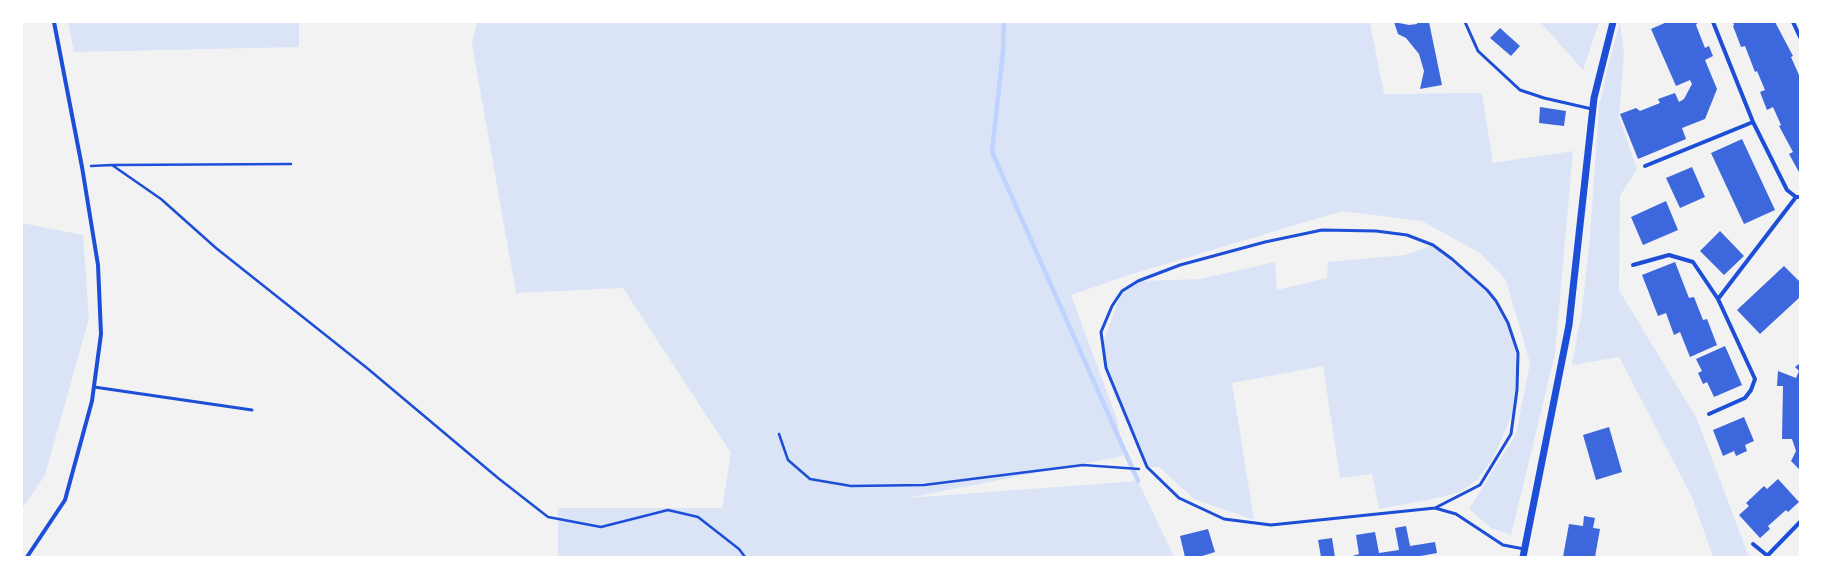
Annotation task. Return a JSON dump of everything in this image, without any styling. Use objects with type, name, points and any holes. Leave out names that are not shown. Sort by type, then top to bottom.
[{"type":"street","points":[[28,557],[65,500],[92,401],[101,334],[98,265],[82,167],[54,22]]},
{"type":"street","points":[[1523,557],[1569,325],[1592,109],[1600,67],[1613,22]]},
{"type":"street","points":[[1713,22],[1753,122],[1787,190],[1798,197],[1718,299]]},
{"type":"street","points":[[1793,22],[1800,37]]},
{"type":"street","points":[[1645,166],[1753,122]]},
{"type":"street","points":[[1633,265],[1669,255],[1693,262],[1718,299],[1755,379],[1751,390],[1745,398],[1709,414]]},
{"type":"street","points":[[1753,544],[1768,556],[1800,522]]},
{"type":"lane","points":[[1465,22],[1478,51],[1520,90],[1544,98],[1592,109]]},
{"type":"lane","points":[[1435,508],[1480,485],[1511,434],[1517,390],[1518,353],[1508,323],[1496,301],[1487,290],[1452,259],[1433,245],[1407,235],[1376,231],[1322,230],[1265,242],[1180,265],[1138,281],[1122,291],[1112,306],[1102,332],[1106,368],[1147,467],[1179,498],[1224,519],[1271,525],[1435,508],[1456,514],[1502,545],[1524,548]]},
{"type":"lane","points":[[94,387],[252,410]]},
{"type":"path","points":[[82,167],[112,165],[291,164]]},
{"type":"path","points":[[112,165],[161,199],[216,248],[367,368],[498,478],[548,517],[601,527],[668,510],[698,517],[745,557]]},
{"type":"path","points":[[779,434],[788,460],[810,479],[851,486],[924,485],[1082,465],[1139,469]]},
{"type":"shaded area","points":[[68,22],[299,22],[299,47],[74,52]]},
{"type":"shaded area","points":[[477,22],[1370,22],[1384,94],[1482,93],[1493,163],[1573,151],[1555,354],[1511,535],[1491,528],[1469,509],[1516,434],[1530,363],[1506,280],[1480,253],[1422,221],[1342,211],[1129,275],[1071,295],[1117,419],[1123,456],[907,498],[1138,481],[1174,557],[558,557],[558,508],[722,508],[731,453],[623,288],[516,293],[472,44]]},
{"type":"shaded area","points":[[1540,22],[1599,22],[1583,70]]},
{"type":"shaded area","points":[[1620,22],[1624,53],[1619,117],[1637,169],[1620,196],[1619,290],[1697,419],[1749,557],[1713,557],[1692,497],[1619,357],[1572,365],[1582,310],[1590,236],[1599,107]]},
{"type":"shaded area","points":[[22,223],[83,235],[89,318],[45,475],[22,509]]},
{"type":"shaded area","points":[[1433,245],[1452,259],[1485,291],[1494,302],[1512,334],[1518,370],[1514,409],[1494,457],[1477,480],[1460,492],[1379,509],[1372,474],[1340,478],[1323,366],[1232,383],[1254,520],[1194,499],[1159,467],[1147,467],[1106,368],[1102,345],[1122,291],[1138,281],[1200,279],[1275,262],[1277,290],[1327,278],[1328,262],[1405,255]]},
{"type":"building","points":[[1394,22],[1409,25],[1417,24],[1417,22],[1429,22],[1442,85],[1420,89],[1424,71],[1419,54],[1406,38],[1398,34]]},
{"type":"building","points":[[1667,22],[1698,22],[1696,25],[1705,48],[1709,46],[1713,56],[1705,60],[1717,89],[1705,119],[1682,128],[1686,139],[1638,159],[1620,114],[1636,108],[1640,111],[1660,103],[1658,99],[1675,93],[1679,102],[1684,99],[1692,84],[1690,80],[1676,86],[1651,29]]},
{"type":"building","points":[[1733,22],[1775,22],[1793,56],[1791,57],[1799,75],[1800,74],[1800,174],[1789,154],[1793,152],[1779,126],[1781,125],[1773,107],[1767,110],[1760,92],[1765,90],[1757,71],[1755,72],[1745,46],[1741,47],[1733,26]]},
{"type":"building","points":[[1500,28],[1520,46],[1511,56],[1490,38]]},
{"type":"building","points":[[1540,107],[1566,111],[1564,126],[1539,123]]},
{"type":"building","points":[[1742,139],[1775,210],[1744,224],[1711,153]]},
{"type":"building","points":[[1692,167],[1705,197],[1680,208],[1666,178]]},
{"type":"building","points":[[1666,201],[1678,230],[1643,245],[1631,217]]},
{"type":"building","points":[[1720,231],[1744,256],[1724,275],[1700,251]]},
{"type":"building","points":[[1675,262],[1689,298],[1694,297],[1703,320],[1707,319],[1717,345],[1690,357],[1680,332],[1674,335],[1666,313],[1658,316],[1642,275]]},
{"type":"building","points":[[1784,266],[1800,282],[1800,297],[1760,334],[1737,310]]},
{"type":"building","points":[[1725,346],[1742,385],[1714,397],[1707,382],[1703,384],[1698,373],[1702,371],[1696,359]]},
{"type":"building","points":[[1800,363],[1800,470],[1791,461],[1796,451],[1792,439],[1782,439],[1783,386],[1777,386],[1778,371],[1796,378],[1799,371],[1795,367]]},
{"type":"building","points":[[1744,417],[1754,441],[1745,445],[1747,451],[1736,456],[1734,451],[1723,456],[1713,430]]},
{"type":"building","points":[[1609,427],[1622,472],[1596,480],[1583,435]]},
{"type":"building","points":[[1778,479],[1799,502],[1788,512],[1786,510],[1768,526],[1770,529],[1760,538],[1739,515],[1749,506],[1746,503],[1764,486],[1767,489]]},
{"type":"building","points":[[1584,516],[1595,518],[1593,528],[1600,529],[1595,557],[1563,557],[1569,524],[1583,526]]},
{"type":"building","points":[[1406,526],[1410,546],[1435,542],[1437,553],[1415,557],[1349,557],[1359,554],[1356,535],[1375,532],[1379,553],[1399,550],[1395,528]]},
{"type":"building","points":[[1208,529],[1215,552],[1199,557],[1185,557],[1180,536]]},
{"type":"building","points":[[1332,538],[1335,557],[1321,557],[1318,540]]},
{"type":"waterway","points":[[1004,22],[1003,51],[992,152],[1138,481]]}]
